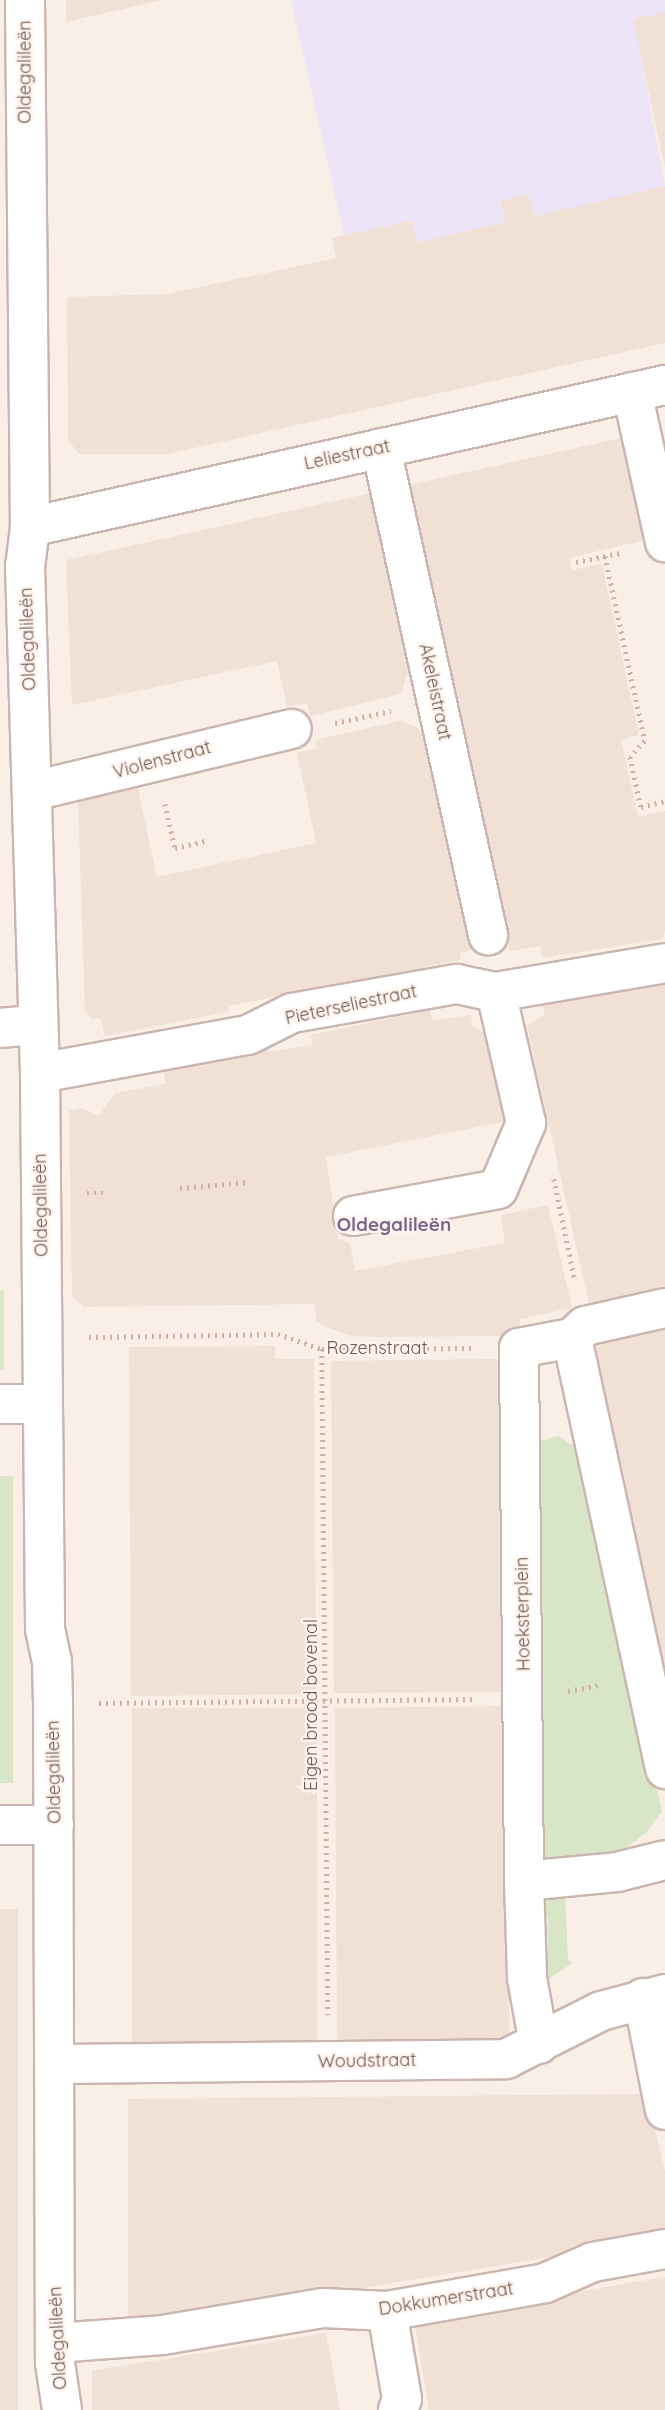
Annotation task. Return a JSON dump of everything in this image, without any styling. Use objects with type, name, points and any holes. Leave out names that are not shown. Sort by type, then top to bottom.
[{"type":"street","name":"Oldegalileën","points":[[25,0],[30,527],[25,566],[40,1073],[45,1629],[52,1662],[53,1703],[55,2343],[62,2410]]},
{"type":"street","name":"Leliestraat","points":[[30,527],[649,389]]},
{"type":"street","points":[[649,389],[665,542]]},
{"type":"street","name":"Akeleistraat","points":[[381,448],[488,935]]},
{"type":"street","name":"Violenstraat","points":[[33,791],[100,777],[155,759],[292,729]]},
{"type":"street","name":"Pieterseliestraat","points":[[40,1073],[248,1035],[292,1013],[457,984],[496,992],[665,963]]},
{"type":"street","points":[[353,1216],[498,1189],[526,1123],[496,992]]},
{"type":"street","points":[[0,1028],[37,1025]]},
{"type":"street","points":[[519,1348],[665,1308]]},
{"type":"street","points":[[578,1332],[665,1769]]},
{"type":"street","name":"Hoeksterplein","points":[[519,1348],[524,1881],[527,1978],[539,2044]]},
{"type":"street","points":[[0,1404],[43,1404]]},
{"type":"street","points":[[0,1825],[54,1825]]},
{"type":"street","points":[[524,1881],[617,1872],[665,1860]]},
{"type":"street","points":[[654,1996],[665,2110]]},
{"type":"street","name":"Woudstraat","points":[[55,2064],[506,2059],[601,2011],[654,1996]]},
{"type":"street","name":"Dokkumerstraat","points":[[55,2343],[163,2335],[323,2308],[387,2311],[545,2283],[593,2262],[665,2249]]},
{"type":"street","points":[[387,2311],[402,2399],[398,2410]]},
{"type":"path","points":[[605,556],[645,741],[630,757],[641,807],[665,801]]},
{"type":"path","points":[[292,729],[437,701]]},
{"type":"path","points":[[155,759],[175,848],[206,841]]},
{"type":"path","points":[[526,1123],[550,1160],[578,1332]]},
{"type":"path","points":[[180,1188],[248,1182]]},
{"type":"path","name":"Rozenstraat","points":[[43,1339],[278,1334],[322,1349],[519,1348]]},
{"type":"path","name":"Eigen brood bovenal","points":[[322,1349],[328,2061]]},
{"type":"path","points":[[53,1703],[524,1698],[645,1677]]},
{"type":"shaded area","points":[[66,0],[162,0],[66,22]]},
{"type":"shaded area","points":[[291,0],[665,0],[665,12],[634,19],[665,186],[534,216],[528,193],[500,201],[505,222],[417,242],[412,220],[344,235]]},
{"type":"shaded area","points":[[665,12],[665,168],[633,19]]},
{"type":"shaded area","points":[[665,186],[665,343],[167,454],[79,454],[68,440],[67,297],[167,294],[336,258],[332,238],[412,220],[417,242],[505,222],[500,201],[529,193],[534,215]]},
{"type":"shaded area","points":[[621,438],[645,540],[569,558],[572,570],[602,564],[639,735],[621,740],[638,816],[665,811],[665,931],[662,939],[543,958],[540,946],[510,951],[408,485]]},
{"type":"shaded area","points":[[381,491],[379,531],[409,666],[401,694],[310,716],[307,703],[287,707],[277,661],[72,705],[66,560]]},
{"type":"shaded area","points":[[400,721],[417,727],[424,736],[471,950],[460,953],[461,960],[422,967],[424,979],[275,1005],[274,997],[229,1006],[229,1012],[105,1036],[101,1019],[92,1019],[85,1011],[78,797],[137,785],[157,877],[316,843],[297,753],[317,748],[315,740]]},
{"type":"shaded area","points":[[665,976],[665,1288],[589,1304],[527,1026],[545,1014],[541,997]]},
{"type":"shaded area","points":[[430,1010],[432,1021],[471,1015],[472,1026],[489,1036],[508,1121],[326,1157],[338,1239],[350,1243],[355,1271],[505,1243],[501,1215],[548,1205],[572,1308],[520,1319],[520,1336],[372,1337],[348,1335],[324,1326],[316,1321],[315,1304],[84,1307],[72,1297],[69,1111],[82,1108],[99,1116],[115,1093],[166,1084],[163,1066],[267,1046],[269,1052],[313,1045],[311,1035]]},
{"type":"shaded area","points":[[665,1325],[665,1664],[654,1666],[586,1353],[597,1340]]},
{"type":"shaded area","points":[[275,1346],[275,1359],[314,1359],[316,1694],[131,1696],[129,1347]]},
{"type":"shaded area","points":[[495,1359],[508,1372],[510,1692],[334,1693],[331,1361]]},
{"type":"shaded area","points":[[510,1706],[509,2033],[502,2040],[337,2041],[335,1708]]},
{"type":"shaded area","points":[[132,1708],[317,1708],[317,2042],[132,2042]]},
{"type":"shaded area","points":[[0,1909],[18,1909],[18,2410],[0,2410]]},
{"type":"shaded area","points":[[646,2094],[665,2171],[665,2238],[128,2327],[128,2099]]},
{"type":"shaded area","points":[[665,2277],[665,2410],[429,2410],[414,2319]]},
{"type":"shaded area","points":[[326,2333],[340,2410],[92,2410],[92,2371]]},
{"type":"green space","points":[[0,1291],[4,1291],[4,1370],[0,1370]]},
{"type":"green space","points":[[558,1436],[581,1451],[662,1811],[648,1831],[617,1855],[544,1861],[538,1856],[534,1449],[541,1441]]},
{"type":"green space","points":[[0,1476],[13,1476],[13,1783],[0,1783]]},
{"type":"green space","points":[[565,1893],[568,1960],[573,1963],[542,1983],[543,1965],[548,1964],[548,1918],[536,1915],[547,1895]]},
{"type":"district","name":"Oldegalileën","points":[[394,1225]]}]
